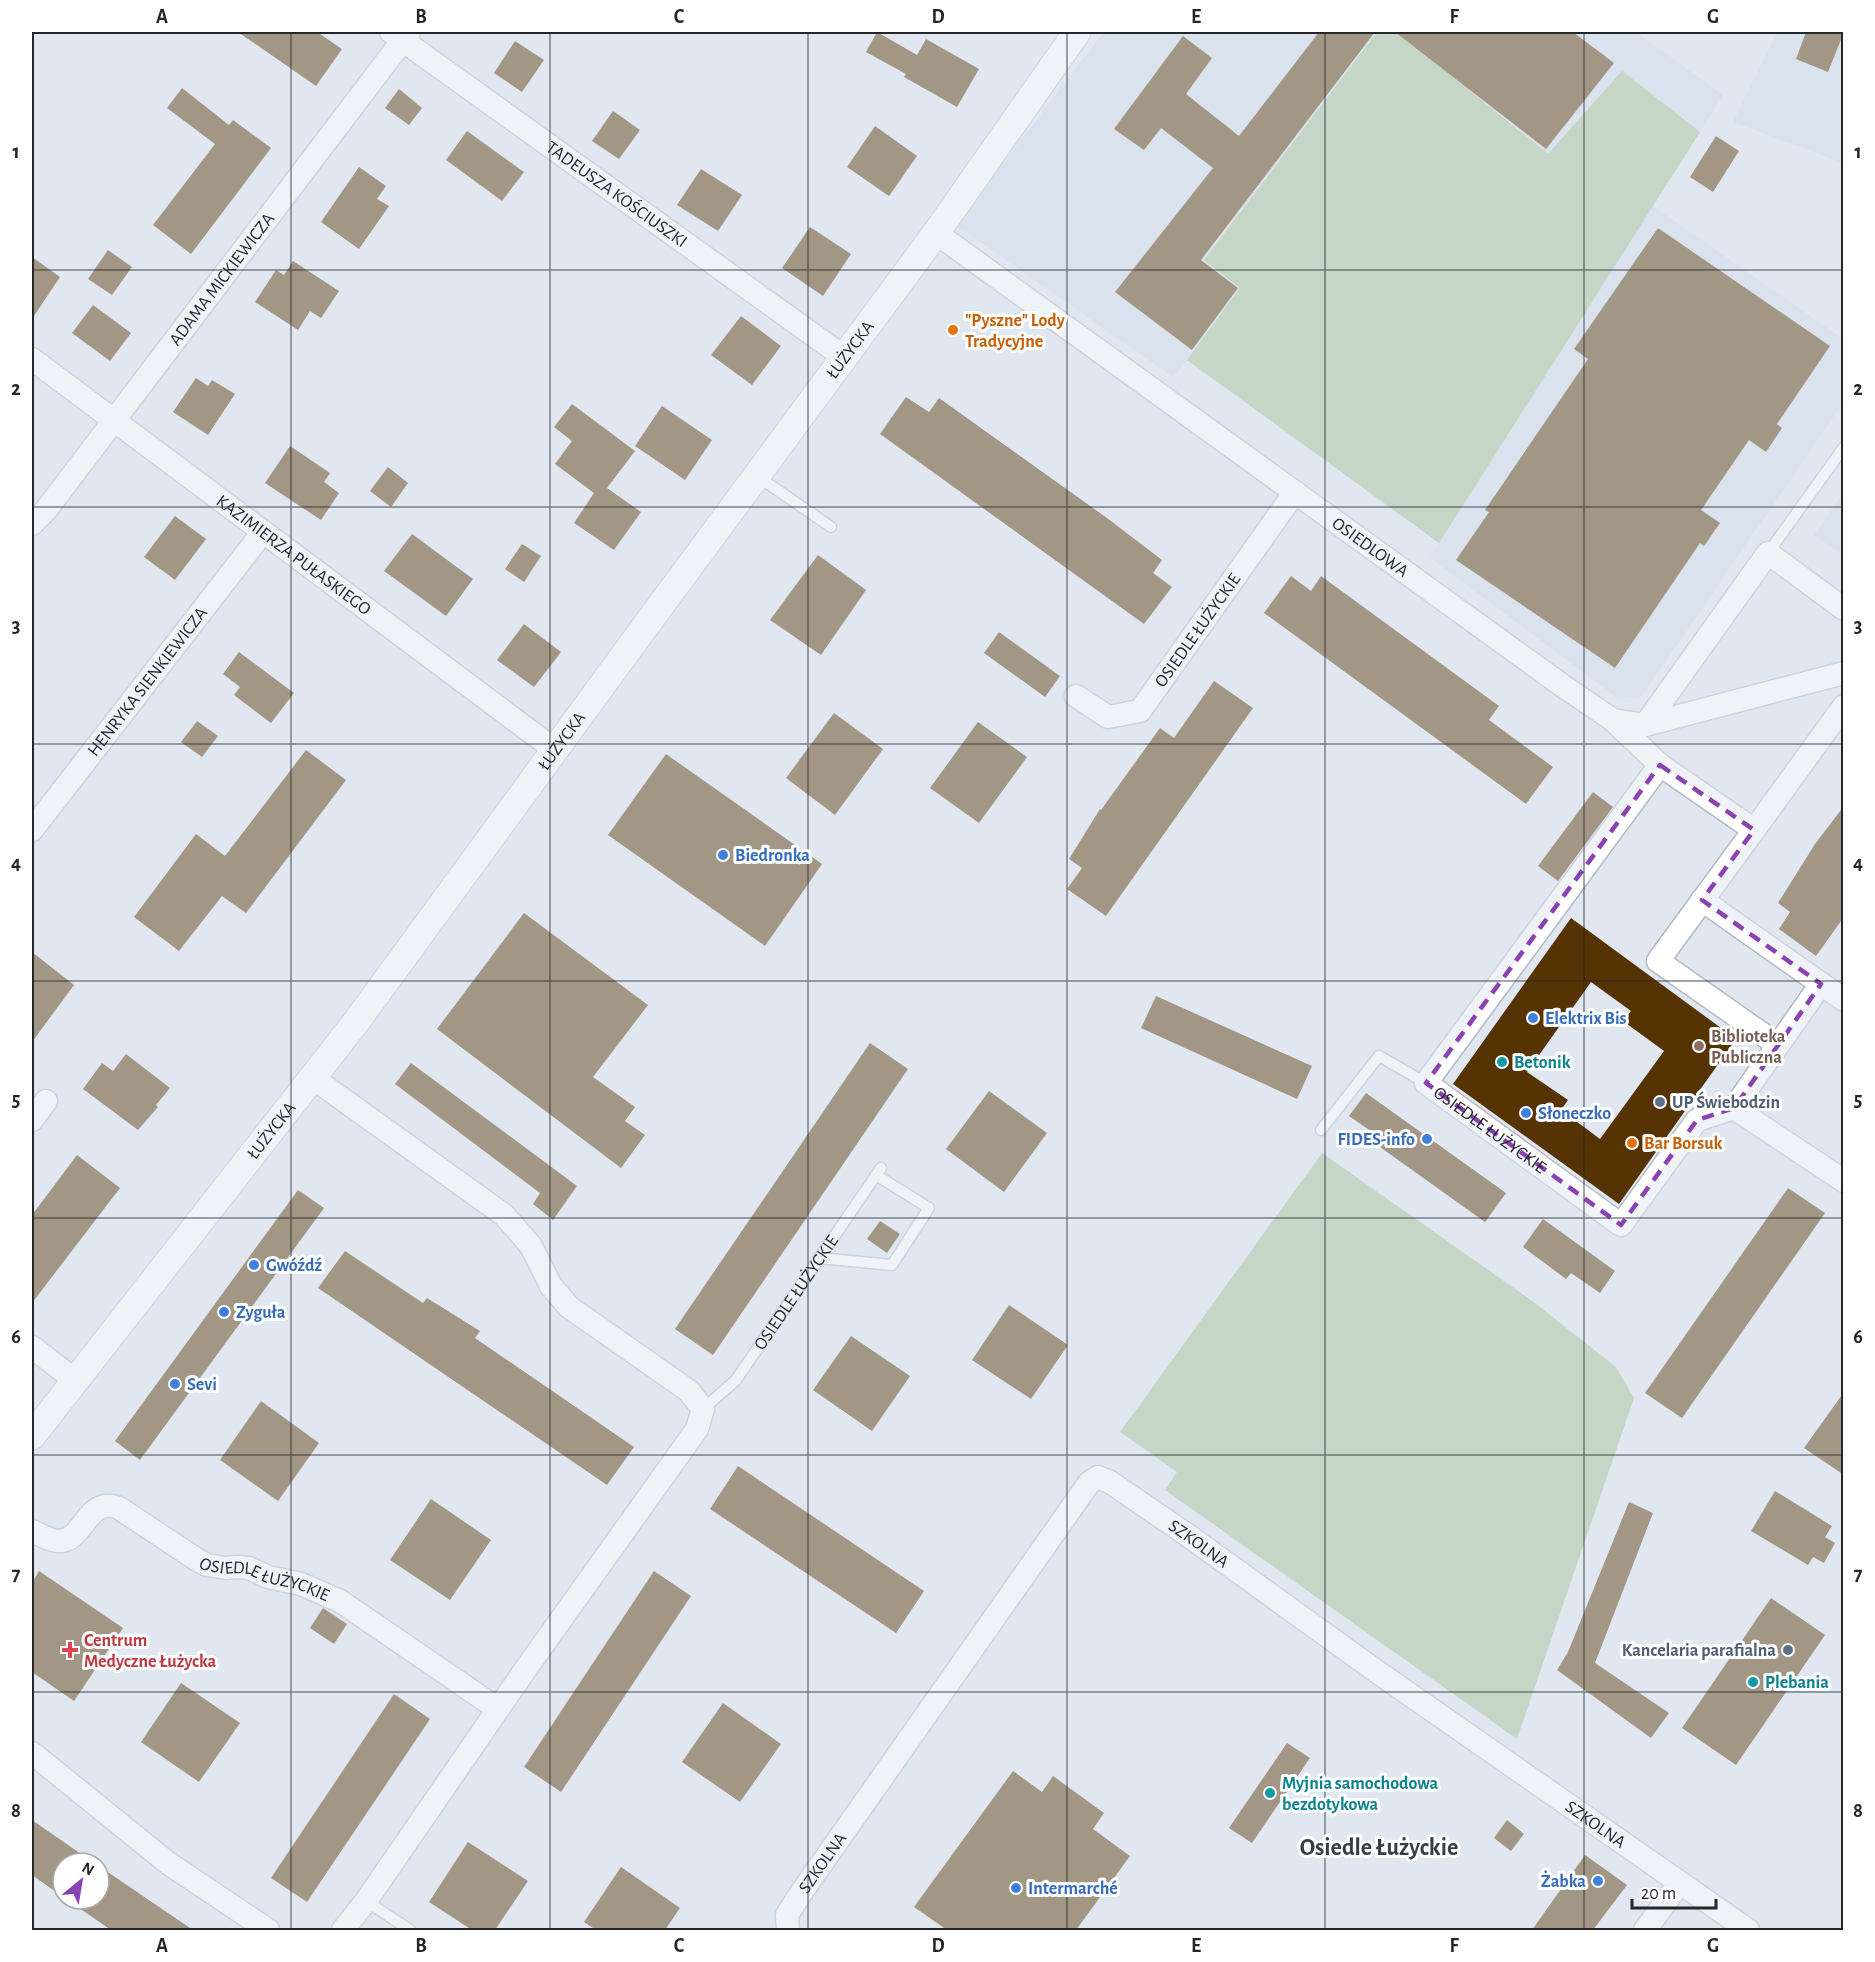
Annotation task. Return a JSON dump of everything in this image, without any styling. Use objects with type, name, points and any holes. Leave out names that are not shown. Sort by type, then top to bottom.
[{"type":"street","name":"ŁUŻYCKA","points":[[32,1436],[356,1022],[936,233],[1077,32]]},
{"type":"street","name":"TADEUSZA KOŚCIUSZKI","points":[[400,35],[844,357]]},
{"type":"street","name":"ADAMA MICKIEWICZA","points":[[32,524],[46,510],[114,421],[400,35]]},
{"type":"street","name":"OSIEDLOWA","points":[[936,233],[1613,720],[1645,725],[1844,673]]},
{"type":"street","name":"KAZIMIERZA PUŁASKIEGO","points":[[32,359],[555,750]]},
{"type":"street","name":"OSIEDLE ŁUŻYCKIE","points":[[1076,696],[1108,717],[1140,711],[1295,492]]},
{"type":"street","name":"HENRYKA SIENKIEWICZA","points":[[32,830],[262,532]]},
{"type":"street","points":[[1645,725],[1768,554],[1844,609]]},
{"type":"street","points":[[1778,1045],[1658,960],[1844,706]]},
{"type":"street","points":[[1613,720],[1660,765],[1754,830]]},
{"type":"street","name":"OSIEDLE ŁUŻYCKIE","points":[[1660,765],[1426,1083],[1621,1225],[1697,1120],[1734,1108]]},
{"type":"street","points":[[1701,900],[1844,1000]]},
{"type":"street","points":[[1821,984],[1734,1108],[1844,1182]]},
{"type":"street","points":[[313,1078],[504,1215],[531,1246],[552,1286],[569,1307],[689,1392],[703,1409]]},
{"type":"street","points":[[32,1120],[46,1101]]},
{"type":"street","points":[[32,1347],[76,1381]]},
{"type":"street","name":"OSIEDLE ŁUŻYCKIE","points":[[343,1930],[366,1901],[498,1709],[697,1429],[703,1409]]},
{"type":"street","name":"SZKOLNA","points":[[788,1930],[787,1916],[801,1893],[1089,1483],[1098,1477],[1110,1482],[1186,1534],[1376,1671],[1748,1930]]},
{"type":"street","name":"OSIEDLE ŁUŻYCKIE","points":[[32,1532],[59,1541],[69,1538],[95,1510],[103,1505],[119,1508],[207,1565],[249,1568],[268,1576],[301,1584],[340,1601],[498,1709]]},
{"type":"street","points":[[32,1753],[168,1863],[268,1930]]},
{"type":"street","points":[[1645,1930],[1680,1883]]},
{"type":"lane","points":[[1768,554],[1844,447]]},
{"type":"lane","points":[[756,476],[831,527]]},
{"type":"lane","points":[[1322,1130],[1378,1056],[1426,1083]]},
{"type":"lane","name":"OSIEDLE ŁUŻYCKIE","points":[[703,1409],[736,1380],[878,1171],[928,1208],[892,1265],[819,1258]]},
{"type":"lane","points":[[366,1901],[410,1930]]},
{"type":"highlighted area","points":[[1660,765],[1754,830],[1702,900],[1821,984],[1734,1108],[1697,1120],[1621,1225],[1426,1083]]},
{"type":"shaded area","points":[[1104,32],[1636,32],[1723,95],[1653,206],[1843,339],[1843,403],[1642,696],[1619,699],[1430,558],[1439,543],[1188,360],[1173,377],[956,225]]},
{"type":"shaded area","points":[[1777,32],[1843,32],[1843,163],[1733,122]]},
{"type":"shaded area","points":[[1843,493],[1843,555],[1814,535]]},
{"type":"green space","points":[[1377,32],[1397,32],[1548,154],[1622,71],[1700,132],[1439,543],[1187,360],[1240,288],[1204,260]]},
{"type":"green space","points":[[1322,1153],[1531,1300],[1616,1367],[1634,1398],[1517,1739],[1165,1490],[1177,1472],[1120,1432]]},
{"type":"building","points":[[238,32],[317,32],[342,49],[316,86]]},
{"type":"building","points":[[877,32],[917,55],[926,39],[979,69],[957,107],[904,77],[906,74],[866,52]]},
{"type":"building","points":[[1319,32],[1375,32],[1201,260],[1238,288],[1192,350],[1115,292],[1213,168],[1161,128],[1144,150],[1114,129],[1183,36],[1212,58],[1186,94],[1239,136]]},
{"type":"building","points":[[1395,32],[1573,32],[1614,63],[1546,149]]},
{"type":"building","points":[[1806,32],[1844,32],[1828,72],[1796,59]]},
{"type":"building","points":[[515,41],[544,60],[522,92],[494,73]]},
{"type":"building","points":[[182,88],[229,125],[233,120],[271,148],[191,254],[153,225],[215,144],[167,108]]},
{"type":"building","points":[[399,89],[422,108],[409,125],[385,108]]},
{"type":"building","points":[[613,111],[640,130],[619,159],[592,141]]},
{"type":"building","points":[[875,126],[917,156],[889,196],[847,167]]},
{"type":"building","points":[[467,131],[524,172],[502,201],[446,160]]},
{"type":"building","points":[[1716,136],[1739,151],[1713,192],[1690,177]]},
{"type":"building","points":[[359,167],[386,186],[377,199],[389,206],[359,249],[321,222]]},
{"type":"building","points":[[701,169],[742,195],[718,231],[677,205]]},
{"type":"building","points":[[810,227],[851,254],[823,296],[782,268]]},
{"type":"building","points":[[1658,228],[1830,346],[1777,424],[1782,428],[1766,452],[1749,440],[1701,510],[1720,523],[1704,546],[1700,543],[1615,668],[1456,560],[1489,512],[1485,510],[1588,359],[1574,349]]},
{"type":"building","points":[[108,250],[132,267],[112,295],[88,279]]},
{"type":"building","points":[[32,257],[60,277],[32,319]]},
{"type":"building","points":[[293,261],[339,291],[321,318],[310,311],[298,330],[255,302],[276,270],[284,275]]},
{"type":"building","points":[[93,305],[131,333],[110,361],[72,333]]},
{"type":"building","points":[[741,316],[781,346],[752,385],[711,355]]},
{"type":"building","points":[[196,378],[208,386],[212,380],[235,394],[208,435],[173,412]]},
{"type":"building","points":[[906,397],[929,412],[939,398],[1162,560],[1153,573],[1172,587],[1144,624],[880,434]]},
{"type":"building","points":[[572,404],[635,451],[607,488],[641,512],[614,550],[574,523],[594,493],[555,464],[572,441],[554,427]]},
{"type":"building","points":[[662,406],[712,440],[685,480],[635,446]]},
{"type":"building","points":[[290,446],[330,473],[324,482],[339,493],[321,520],[265,483]]},
{"type":"building","points":[[388,467],[408,483],[391,507],[370,491]]},
{"type":"building","points":[[175,516],[206,539],[175,580],[144,557]]},
{"type":"building","points":[[412,534],[473,579],[446,616],[384,571]]},
{"type":"building","points":[[522,544],[541,556],[524,582],[505,569]]},
{"type":"building","points":[[818,555],[866,590],[821,655],[770,620]]},
{"type":"building","points":[[1291,576],[1311,591],[1321,576],[1499,706],[1489,720],[1553,767],[1526,804],[1264,613]]},
{"type":"building","points":[[524,624],[561,652],[534,687],[497,660]]},
{"type":"building","points":[[999,632],[1060,676],[1045,697],[984,653]]},
{"type":"building","points":[[239,652],[294,693],[271,723],[234,695],[240,687],[223,674]]},
{"type":"building","points":[[1214,681],[1253,708],[1106,916],[1067,889],[1082,868],[1069,859],[1100,809],[1160,728],[1174,738]]},
{"type":"building","points":[[834,713],[883,749],[835,815],[786,778]]},
{"type":"building","points":[[197,721],[218,736],[202,757],[181,742]]},
{"type":"building","points":[[978,722],[1027,757],[979,823],[930,788]]},
{"type":"building","points":[[306,750],[346,780],[246,913],[222,896],[179,951],[134,917],[196,834],[225,856]]},
{"type":"building","name":"Biedronka","points":[[666,754],[822,864],[765,946],[608,835]]},
{"type":"building","points":[[1593,792],[1613,807],[1558,881],[1538,866]]},
{"type":"building","points":[[1844,806],[1844,917],[1816,956],[1779,929],[1790,912],[1778,903],[1815,844]]},
{"type":"building","points":[[524,913],[648,1005],[593,1077],[635,1107],[625,1121],[645,1135],[621,1168],[437,1029]]},
{"type":"building","name":"Betonik","points":[[1571,918],[1736,1039],[1619,1204],[1453,1084]],"holes":[[[1591,982],[1631,1011],[1623,1021],[1664,1051],[1600,1139],[1561,1110],[1568,1100],[1527,1072]]]},
{"type":"building","points":[[32,952],[74,985],[32,1042]]},
{"type":"building","points":[[1156,996],[1312,1066],[1297,1099],[1141,1028]]},
{"type":"building","points":[[870,1043],[908,1069],[713,1355],[675,1329]]},
{"type":"building","points":[[126,1054],[170,1088],[156,1105],[158,1107],[138,1130],[83,1089],[102,1063],[113,1071]]},
{"type":"building","points":[[411,1063],[577,1186],[553,1220],[533,1204],[540,1193],[395,1084]]},
{"type":"building","points":[[989,1091],[1047,1133],[1004,1192],[946,1149]]},
{"type":"building","points":[[1366,1093],[1506,1193],[1485,1222],[1373,1142],[1378,1136],[1349,1116]]},
{"type":"building","points":[[77,1155],[120,1188],[32,1303],[32,1215]]},
{"type":"building","points":[[1788,1188],[1825,1213],[1682,1418],[1645,1393]]},
{"type":"building","points":[[298,1190],[324,1208],[140,1460],[115,1441]]},
{"type":"building","points":[[1543,1219],[1615,1271],[1600,1293],[1571,1273],[1566,1279],[1523,1247]]},
{"type":"building","points":[[880,1221],[900,1234],[887,1253],[867,1239]]},
{"type":"building","points":[[345,1251],[423,1303],[427,1298],[480,1331],[475,1338],[634,1447],[607,1485],[318,1288]]},
{"type":"building","points":[[1009,1305],[1068,1345],[1031,1399],[972,1360]]},
{"type":"building","points":[[851,1336],[910,1376],[872,1431],[813,1390]]},
{"type":"building","points":[[1844,1392],[1844,1475],[1804,1448]]},
{"type":"building","points":[[261,1401],[319,1443],[278,1501],[220,1460]]},
{"type":"building","points":[[738,1466],[924,1591],[896,1633],[710,1509]]},
{"type":"building","points":[[1775,1491],[1832,1526],[1825,1537],[1835,1543],[1824,1563],[1813,1557],[1808,1565],[1751,1531]]},
{"type":"building","points":[[431,1499],[491,1540],[450,1600],[390,1560]]},
{"type":"building","points":[[1629,1502],[1653,1513],[1595,1663],[1669,1713],[1651,1738],[1557,1670],[1568,1652]]},
{"type":"building","name":"Centrum Medyczne Łużycka","points":[[39,1571],[123,1628],[74,1701],[32,1672],[32,1583]]},
{"type":"building","points":[[654,1571],[691,1596],[561,1792],[524,1767]]},
{"type":"building","name":"Plebania","points":[[1771,1598],[1825,1635],[1736,1765],[1682,1728]]},
{"type":"building","points":[[323,1608],[347,1624],[334,1644],[310,1628]]},
{"type":"building","points":[[181,1683],[240,1723],[199,1782],[141,1742]]},
{"type":"building","points":[[394,1694],[430,1719],[307,1902],[271,1878]]},
{"type":"building","points":[[723,1703],[781,1744],[740,1802],[682,1762]]},
{"type":"building","name":"Myjnia samochodowa bezdotykowa","points":[[1287,1743],[1310,1758],[1252,1843],[1229,1828]]},
{"type":"building","points":[[1013,1771],[1042,1792],[1053,1776],[1104,1813],[1093,1829],[1130,1856],[1076,1930],[947,1930],[914,1907]]},
{"type":"building","points":[[32,1820],[77,1851],[51,1851],[51,1888],[32,1875]]},
{"type":"building","points":[[1507,1820],[1524,1834],[1511,1851],[1494,1838]]},
{"type":"building","points":[[468,1842],[528,1881],[495,1930],[472,1930],[429,1902]]},
{"type":"building","points":[[1585,1855],[1627,1885],[1593,1930],[1532,1930]]},
{"type":"building","points":[[621,1867],[680,1908],[665,1930],[596,1930],[584,1922]]},
{"type":"building","points":[[111,1874],[193,1930],[111,1930],[83,1911],[111,1911]]},
{"type":"place","name":"\"Pyszne\" Lody Tradycyjne","points":[[953,330]]},
{"type":"place","name":"Biedronka","points":[[723,855]]},
{"type":"place","name":"Elektrix Bis","points":[[1533,1018]]},
{"type":"place","name":"Biblioteka Publiczna","points":[[1699,1046]]},
{"type":"place","name":"Betonik","points":[[1502,1062]]},
{"type":"place","name":"UP Świebodzin","points":[[1660,1102]]},
{"type":"place","name":"Słoneczko","points":[[1526,1113]]},
{"type":"place","name":"FIDES-info","points":[[1427,1139]]},
{"type":"place","name":"Bar Borsuk","points":[[1632,1143]]},
{"type":"place","name":"Gwóźdź","points":[[254,1265]]},
{"type":"place","name":"Zyguła","points":[[224,1312]]},
{"type":"place","name":"Sevi","points":[[175,1384]]},
{"type":"place","name":"Centrum Medyczne Łużycka","points":[[70,1650]]},
{"type":"place","name":"Kancelaria parafialna","points":[[1788,1650]]},
{"type":"place","name":"Plebania","points":[[1753,1682]]},
{"type":"place","name":"Myjnia samochodowa bezdotykowa","points":[[1270,1793]]},
{"type":"place","name":"Żabka","points":[[1598,1881]]},
{"type":"place","name":"Intermarché","points":[[1016,1888]]},
{"type":"district","name":"Osiedle Łużyckie","points":[[1379,1847]]}]
